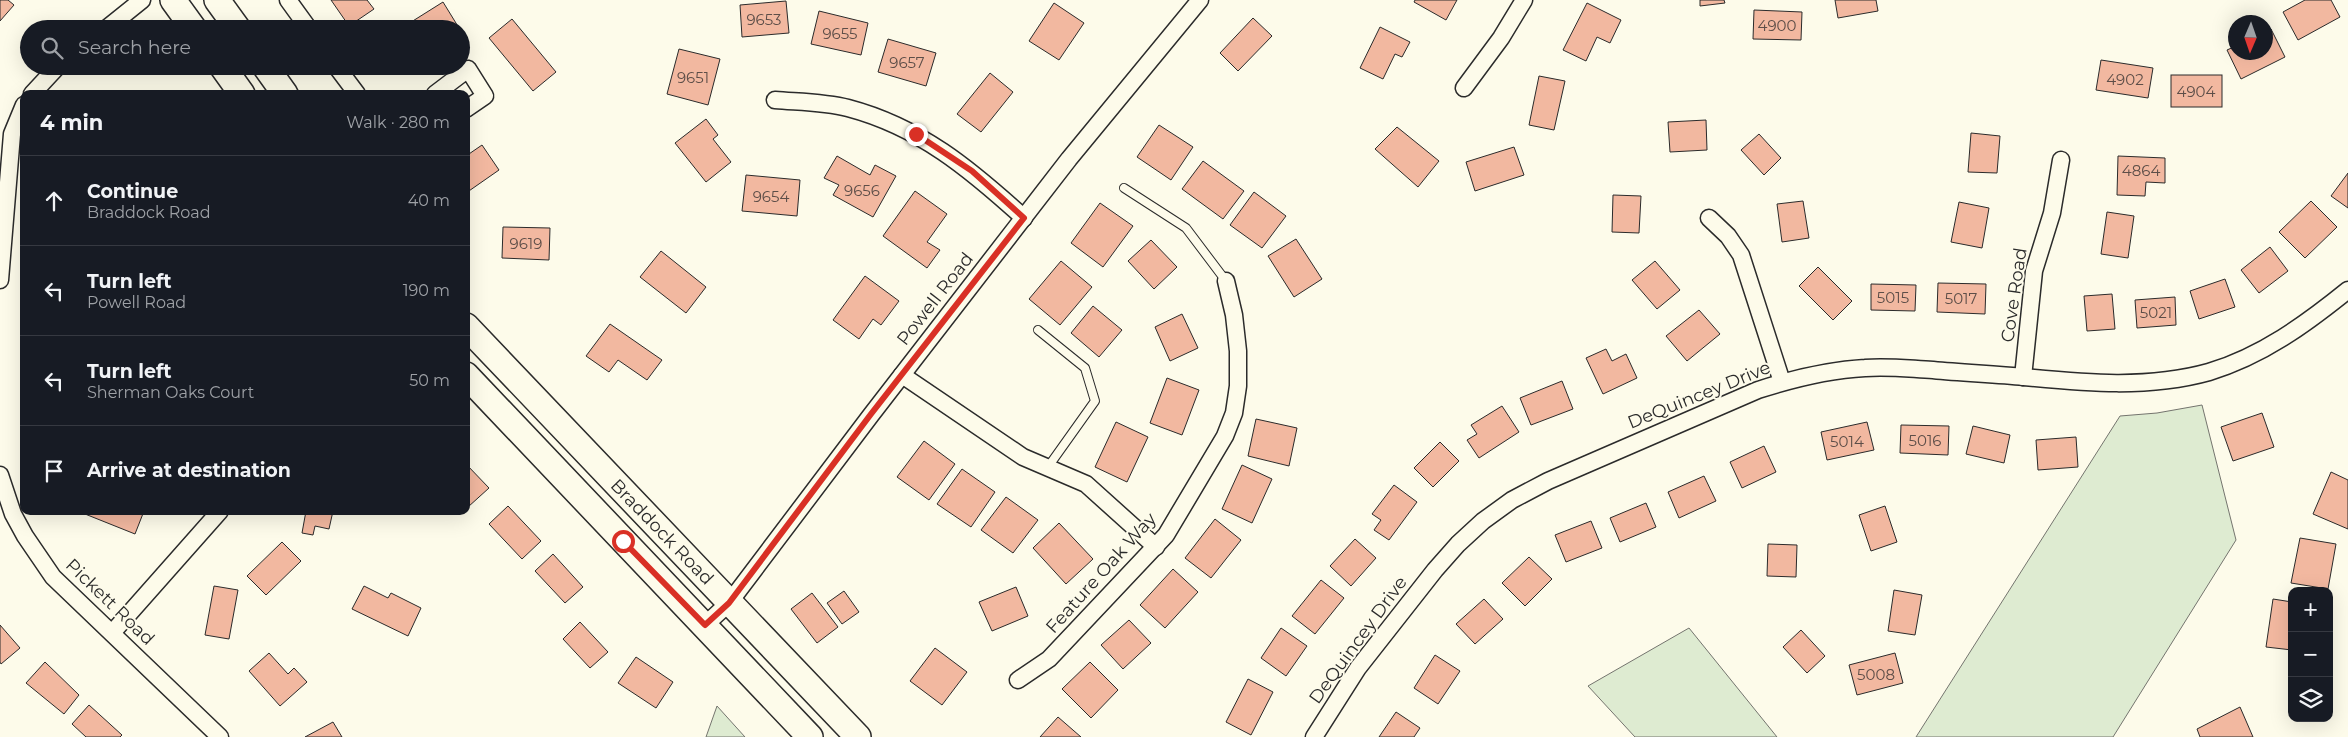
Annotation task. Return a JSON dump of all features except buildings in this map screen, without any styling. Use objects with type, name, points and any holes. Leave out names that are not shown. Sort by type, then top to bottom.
[{"type":"main road","points":[[173,0],[187,20]]},
{"type":"main road","points":[[217,0],[231,20]]},
{"type":"main road","points":[[228,75],[239,90]]},
{"type":"main road","points":[[272,75],[283,90]]},
{"type":"main road","name":"Braddock Road","points":[[470,330],[858,737]]},
{"type":"main road","name":"Braddock Road","points":[[470,379],[810,737]]},
{"type":"street","points":[[117,20],[142,0]]},
{"type":"street","points":[[288,0],[302,20]]},
{"type":"street","name":"Powell Road","points":[[705,625],[729,603],[1024,218],[1136,76],[1200,0]]},
{"type":"street","points":[[1464,88],[1501,38],[1524,0]]},
{"type":"street","points":[[470,73],[486,96],[470,106]]},
{"type":"street","points":[[36,90],[50,75]]},
{"type":"street","points":[[343,75],[354,90]]},
{"type":"street","points":[[440,90],[461,75]]},
{"type":"street","points":[[775,100],[847,107],[916,134],[972,171],[1024,218]]},
{"type":"street","points":[[0,280],[2,227],[12,134],[20,115]]},
{"type":"street","name":"Cove Road","points":[[2023,377],[2034,271],[2052,212],[2061,160]]},
{"type":"street","points":[[1709,218],[1728,236],[1740,255],[1782,382]]},
{"type":"street","name":"Feature Oak Way","points":[[1018,680],[1049,659],[1156,547],[1166,535],[1209,467],[1225,436],[1234,412],[1238,386],[1238,351],[1234,315],[1226,281]]},
{"type":"street","name":"DeQuincey Drive","points":[[1314,737],[1358,668],[1434,570],[1483,521],[1512,500],[1548,481],[1758,390],[1782,382],[1842,370],[1867,368],[2023,377],[2064,382],[2131,384],[2158,382],[2208,372],[2231,364],[2270,346],[2313,319],[2348,290]]},
{"type":"street","points":[[902,375],[1023,457],[1086,484],[1156,547]]},
{"type":"street","name":"Pickett Road","points":[[0,476],[14,514],[38,558],[70,594],[220,737]]},
{"type":"street","points":[[112,633],[216,515]]},
{"type":"lane","points":[[1124,188],[1186,228],[1226,281]]},
{"type":"lane","points":[[1038,330],[1085,368],[1095,401],[1048,467]]},
{"type":"green space","points":[[2202,405],[2236,540],[2113,737],[1916,737],[2120,416],[2157,413]]},
{"type":"green space","points":[[1689,628],[1777,737],[1635,737],[1588,686]]},
{"type":"green space","points":[[717,706],[745,737],[706,737]]},
{"type":"route","points":[[623,541],[705,625],[729,603],[871,414],[1024,218],[972,171],[916,134]]}]
